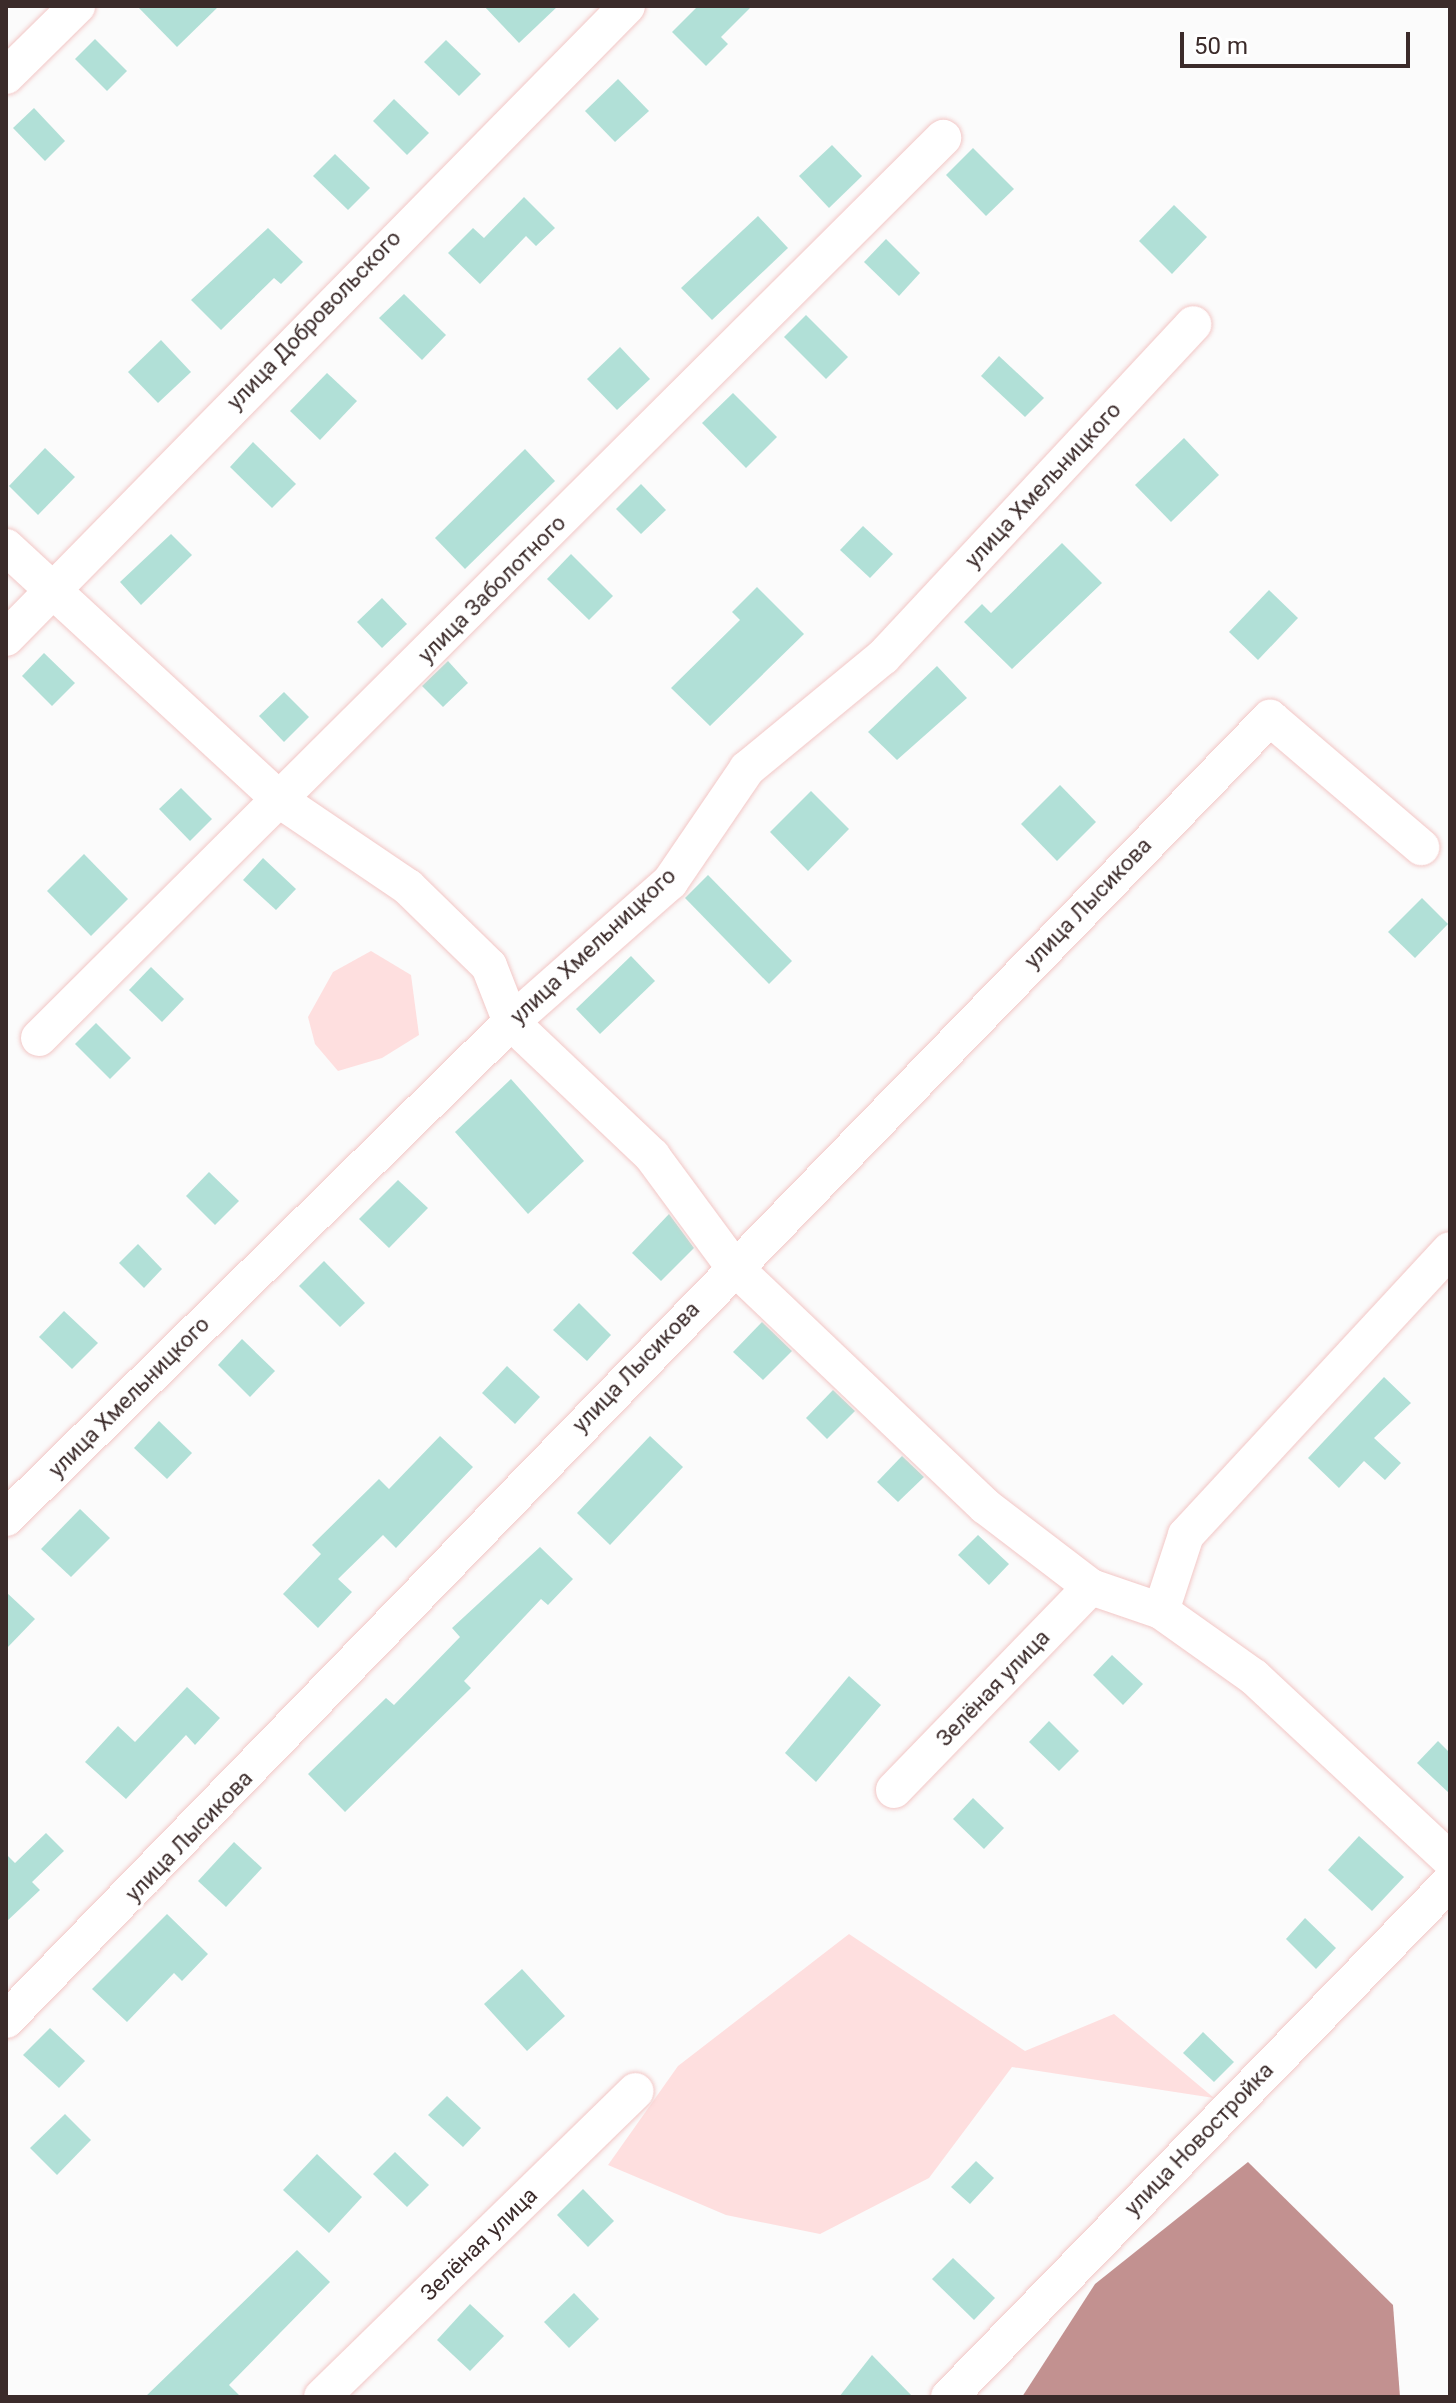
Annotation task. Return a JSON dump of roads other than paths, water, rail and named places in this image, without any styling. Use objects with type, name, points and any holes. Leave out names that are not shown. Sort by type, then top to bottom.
[{"type":"street","points":[[6,76],[77,6]]},
{"type":"street","name":"улица Добровольского","points":[[6,638],[347,283],[627,6]]},
{"type":"street","name":"улица Заболотного","points":[[39,1038],[281,801],[943,138]]},
{"type":"street","name":"улица Хмельницкого","points":[[6,1518],[511,1022],[670,882],[747,769],[883,657],[1193,324]]},
{"type":"street","points":[[6,547],[281,801],[408,887],[489,966],[511,1022],[652,1156],[733,1266],[985,1506],[1091,1587],[1161,1611],[1254,1677],[1450,1860]]},
{"type":"street","name":"улица Лысикова","points":[[6,2020],[733,1266],[1270,718],[1421,847]]},
{"type":"street","points":[[1161,1611],[1186,1535],[1450,1250]]},
{"type":"street","name":"Зелёная улица","points":[[894,1790],[1091,1587]]},
{"type":"street","name":"улица Новостройка","points":[[949,2397],[1450,1882]]},
{"type":"street","name":"Зелёная улица","points":[[322,2397],[636,2091]]}]
